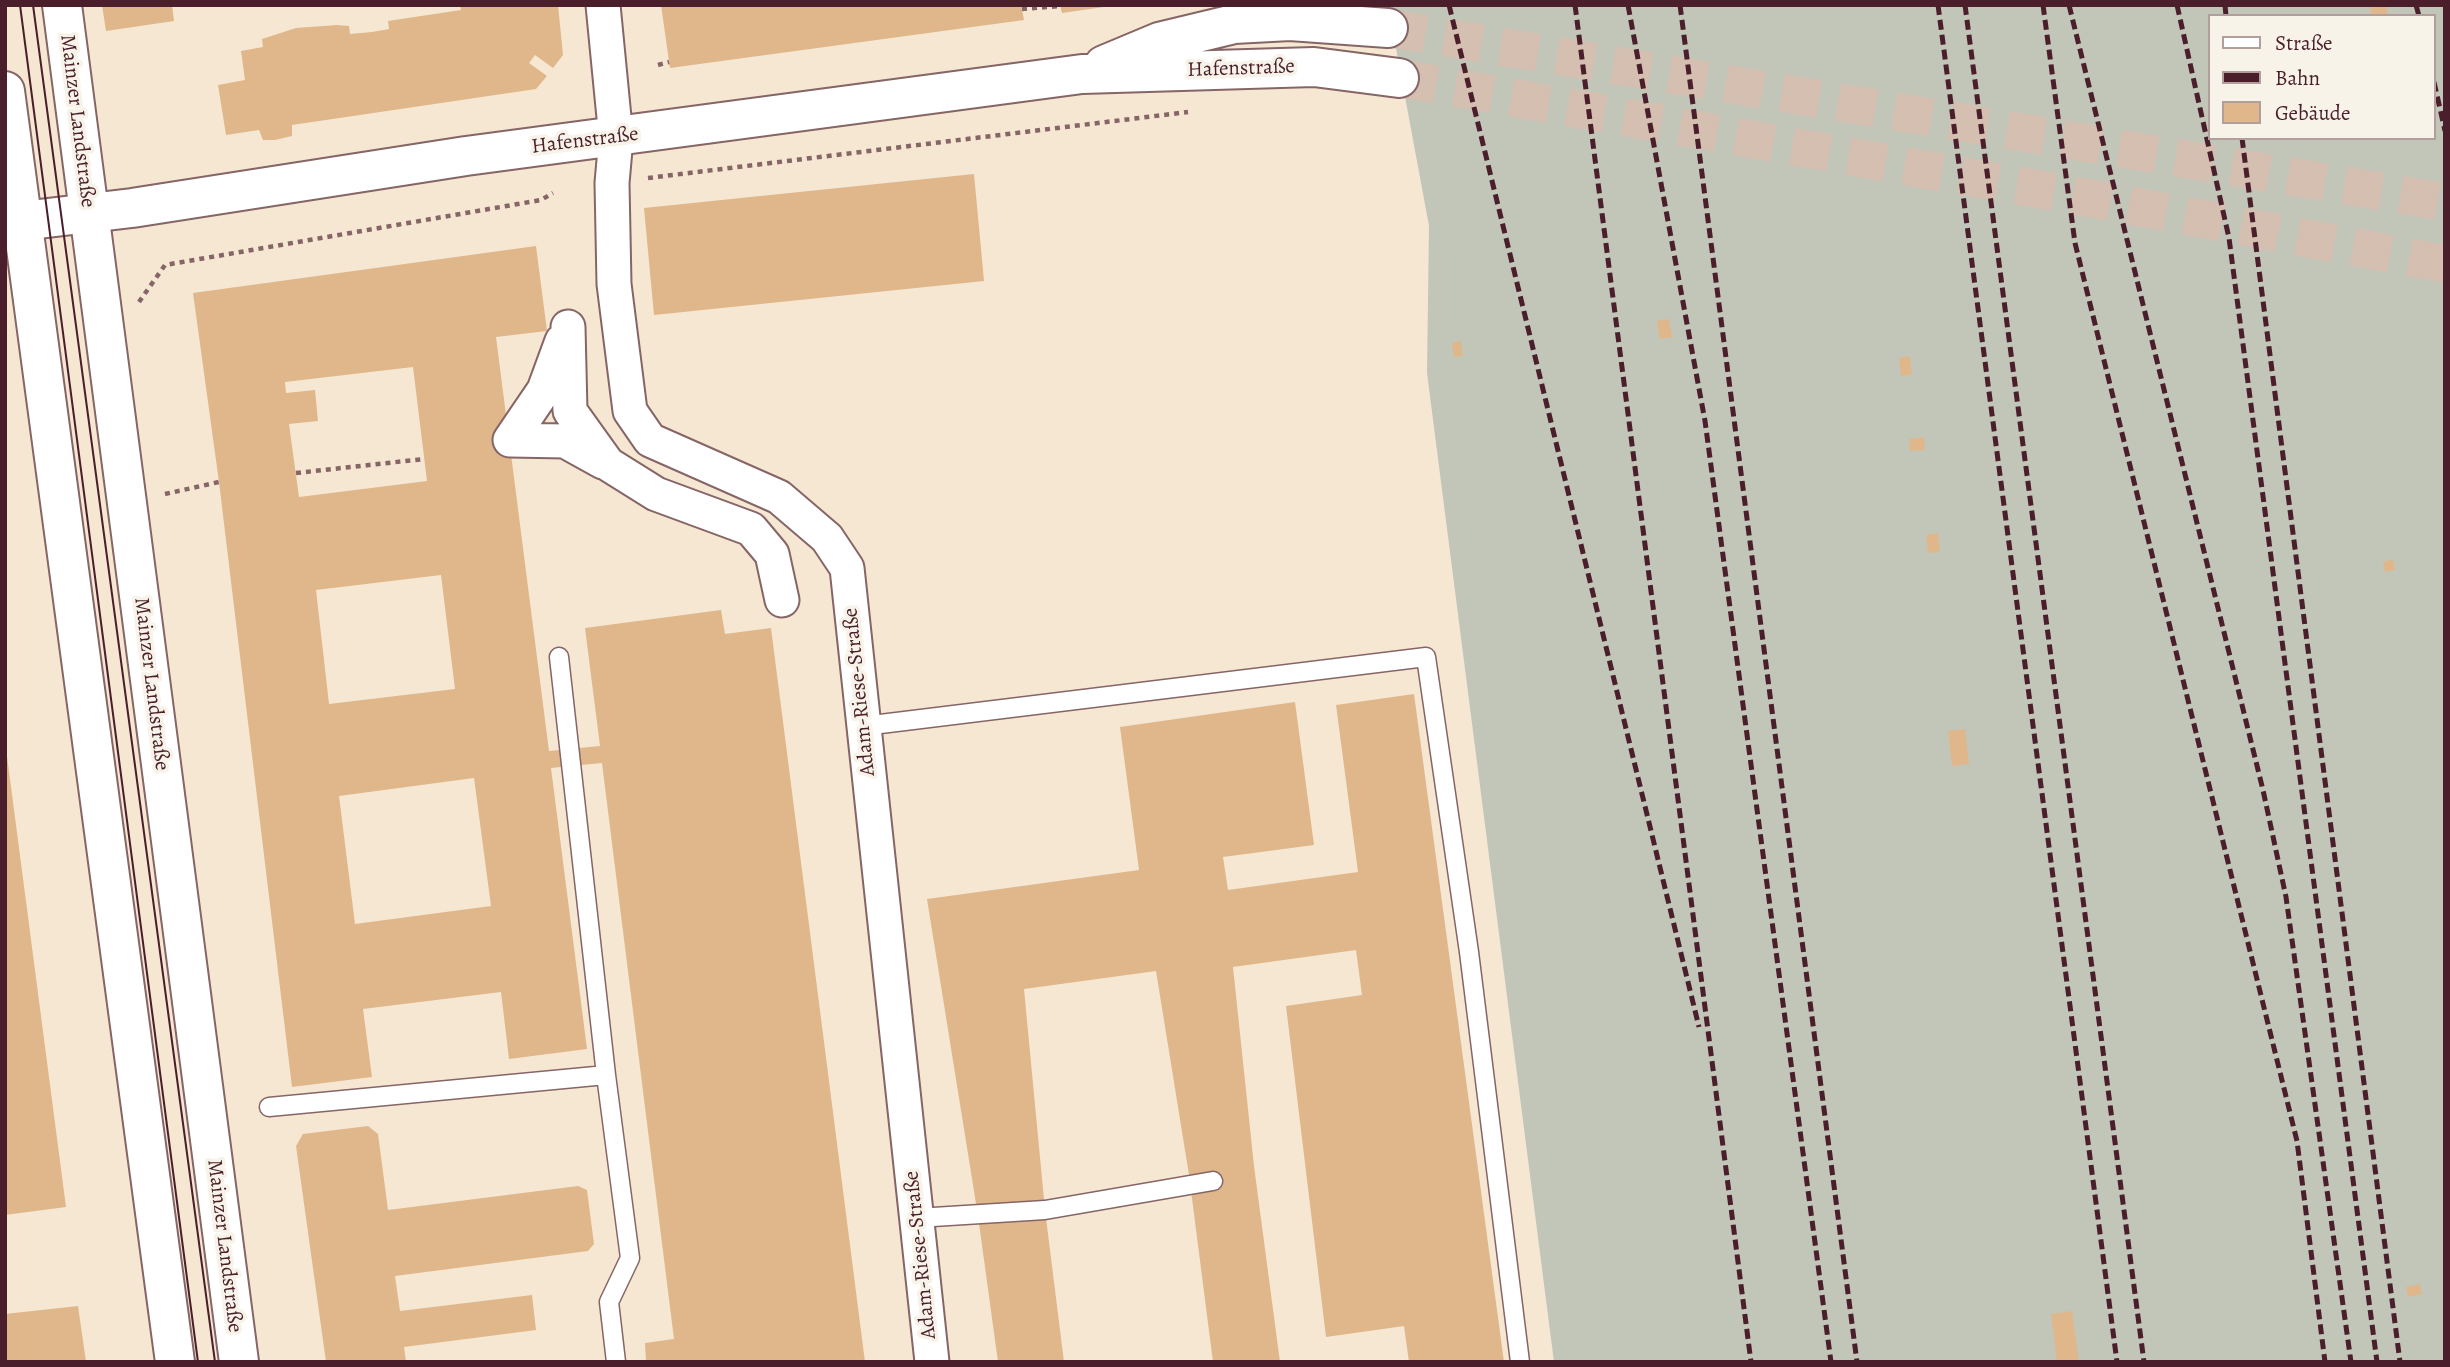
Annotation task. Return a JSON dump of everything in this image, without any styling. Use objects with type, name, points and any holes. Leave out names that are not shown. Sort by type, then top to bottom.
[{"type":"main road","name":"Mainzer Landstraße","points":[[62,5],[239,1362]]},
{"type":"main road","name":"Hafenstraße","points":[[1082,74],[1159,42],[1234,24],[1290,21],[1388,28]]},
{"type":"main road","name":"Hafenstraße","points":[[14,222],[466,156],[1082,74],[1314,67],[1399,78]]},
{"type":"main road","points":[[5,91],[14,222],[175,1362]]},
{"type":"street","name":"Adam-Riese-Straße","points":[[603,5],[616,138],[612,183],[614,284],[630,411],[650,440],[779,497],[827,538],[847,569],[932,1362]]},
{"type":"street","points":[[608,464],[656,494],[751,529],[772,554],[782,600]]},
{"type":"lane","points":[[559,657],[606,1075],[630,1258],[609,1302],[617,1362]]},
{"type":"lane","points":[[864,726],[1426,657],[1471,966],[1520,1362]]},
{"type":"lane","points":[[269,1107],[606,1075]]},
{"type":"lane","points":[[917,1218],[1045,1210],[1213,1181]]},
{"type":"path","points":[[1022,9],[1060,6]]},
{"type":"path","points":[[658,65],[669,62]]},
{"type":"path","points":[[638,180],[1192,112]]},
{"type":"path","points":[[139,302],[165,265],[288,240],[541,200],[553,193]]},
{"type":"path","points":[[296,473],[424,459]]},
{"type":"path","points":[[165,494],[219,482]]},
{"type":"shaded area","points":[[1388,5],[2445,5],[2445,1362],[1554,1362],[1427,373],[1429,226]]},
{"type":"building","points":[[102,5],[172,5],[174,21],[106,31]]},
{"type":"building","points":[[460,5],[558,5],[563,55],[553,68],[535,55],[529,63],[547,76],[536,89],[292,125],[292,136],[275,140],[263,140],[259,130],[226,135],[218,85],[245,80],[241,51],[263,47],[262,39],[296,28],[337,25],[349,26],[350,34],[372,32],[389,29],[388,21],[461,10]]},
{"type":"building","points":[[661,5],[1021,5],[1024,20],[670,68]]},
{"type":"building","points":[[1060,5],[1104,5],[1104,7],[1062,13]]},
{"type":"building","points":[[2370,5],[2386,5],[2388,14],[2371,14]]},
{"type":"building","points":[[974,174],[984,281],[654,315],[644,208]]},
{"type":"building","points":[[536,246],[547,331],[496,337],[549,751],[600,746],[585,628],[721,610],[725,634],[771,628],[865,1362],[646,1362],[645,1343],[674,1339],[602,763],[551,768],[587,1049],[509,1059],[501,992],[363,1009],[372,1077],[292,1087],[219,482],[193,293]],"holes":[[[413,367],[427,481],[299,497],[289,424],[318,421],[315,390],[286,393],[285,382]],[[441,575],[455,689],[329,704],[316,590]],[[474,778],[491,906],[355,924],[339,796]]]},
{"type":"building","points":[[1669,319],[1672,337],[1660,339],[1657,321]]},
{"type":"building","points":[[1461,341],[1463,356],[1454,357],[1452,343]]},
{"type":"building","points":[[1910,356],[1912,375],[1901,376],[1899,358]]},
{"type":"building","points":[[1924,437],[1925,450],[1910,451],[1909,439]]},
{"type":"building","points":[[1938,533],[1940,552],[1928,553],[1926,535]]},
{"type":"building","points":[[2393,559],[2395,570],[2385,572],[2383,562]]},
{"type":"building","points":[[1414,694],[1504,1362],[1409,1362],[1404,1326],[1326,1337],[1286,1006],[1362,995],[1356,950],[1233,967],[1254,1166],[1280,1362],[1213,1362],[1189,1175],[1156,971],[1024,989],[1045,1210],[1064,1362],[998,1362],[978,1216],[927,899],[1139,870],[1120,727],[1295,702],[1314,845],[1223,857],[1228,890],[1358,872],[1336,705]]},
{"type":"building","points":[[1965,729],[1969,764],[1952,766],[1948,731]]},
{"type":"building","points":[[5,741],[66,1207],[5,1215]]},
{"type":"building","points":[[368,1126],[378,1134],[388,1210],[578,1186],[587,1190],[594,1244],[588,1251],[395,1276],[400,1311],[532,1295],[536,1330],[404,1347],[406,1362],[326,1362],[296,1146],[303,1134]]},
{"type":"building","points":[[2420,1284],[2422,1294],[2408,1297],[2406,1287]]},
{"type":"building","points":[[78,1306],[86,1362],[5,1362],[5,1314]]},
{"type":"building","points":[[2072,1311],[2079,1362],[2057,1362],[2051,1314]]},
{"type":"tunnel","points":[[1388,28],[2445,202]]},
{"type":"tunnel","points":[[1399,78],[2106,201],[2445,264]]},
{"type":"tram line","points":[[20,5],[198,1362]]},
{"type":"tram line","points":[[33,5],[215,1362]]},
{"type":"railway","points":[[1449,5],[1699,1027]]},
{"type":"railway","points":[[1575,5],[1751,1362]]},
{"type":"railway","points":[[1628,5],[1705,421],[1831,1362]]},
{"type":"railway","points":[[1680,5],[1857,1362]]},
{"type":"railway","points":[[1938,5],[2117,1362]]},
{"type":"railway","points":[[1965,5],[2144,1362]]},
{"type":"railway","points":[[2043,5],[2075,243],[2297,1141],[2325,1362]]},
{"type":"railway","points":[[2069,5],[2263,790],[2286,897],[2351,1362]]},
{"type":"railway","points":[[2177,5],[2229,238],[2377,1362]]},
{"type":"railway","points":[[2225,5],[2226,14]]},
{"type":"railway","points":[[2416,5],[2418,14]]},
{"type":"railway","points":[[2436,91],[2445,131]]},
{"type":"railway","points":[[2242,140],[2400,1362]]}]
